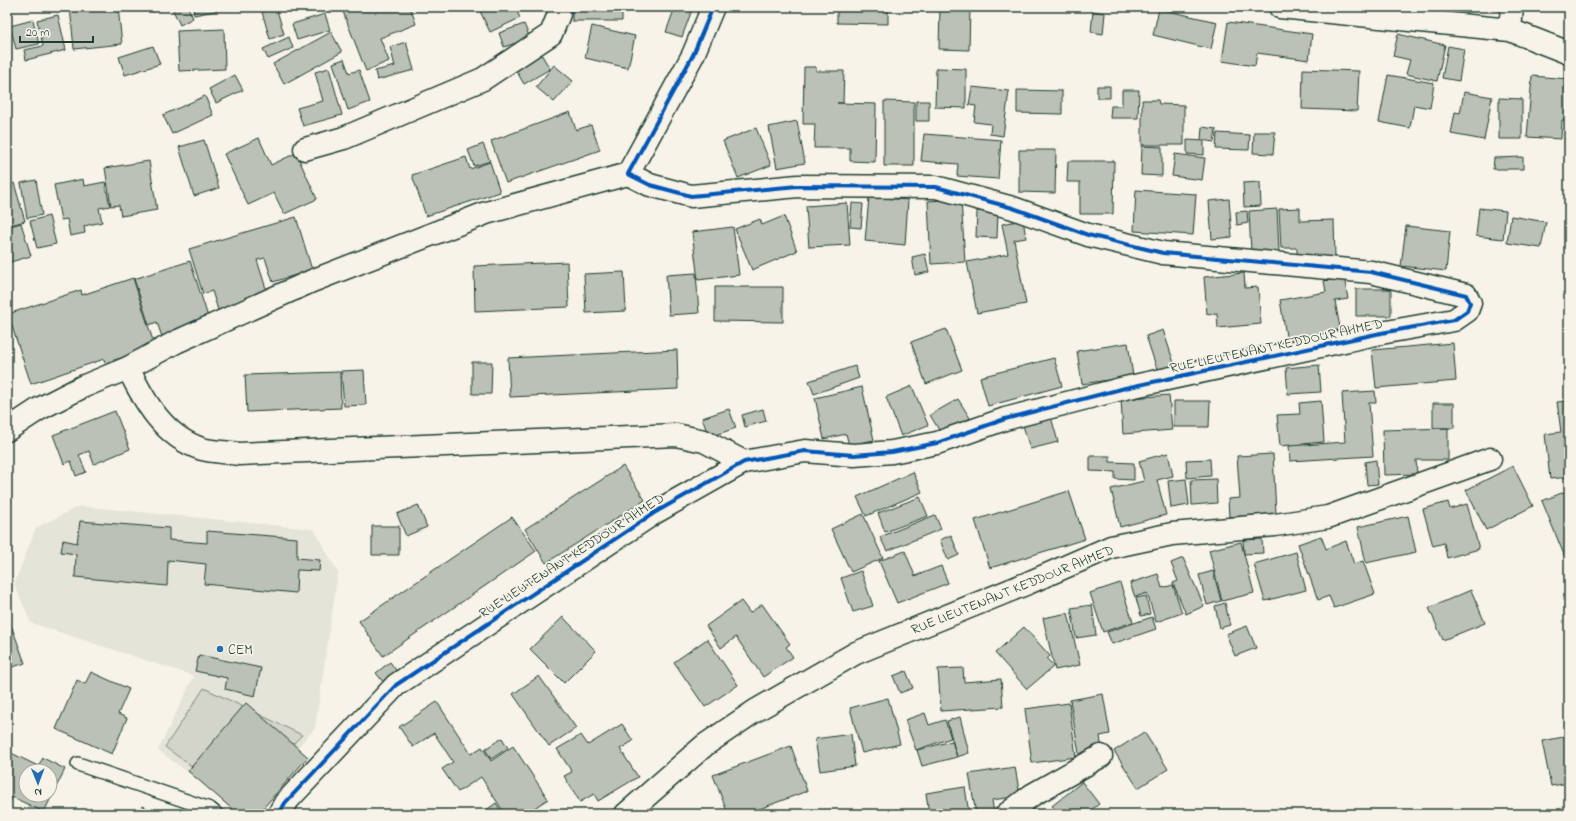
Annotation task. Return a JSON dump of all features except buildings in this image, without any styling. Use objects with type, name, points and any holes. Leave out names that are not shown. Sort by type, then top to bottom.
[{"type":"street","points":[[305,149],[344,138],[483,79],[552,34],[559,14],[558,7]]},
{"type":"street","points":[[7,430],[39,409],[128,368],[176,342],[312,281],[479,215],[628,174],[693,55],[713,7]]},
{"type":"street","points":[[1280,7],[1510,30],[1569,53]]},
{"type":"street","points":[[1510,30],[1512,7]]},
{"type":"street","name":"RUE LIEUTENANT KEDDOUR AHMED","points":[[279,814],[284,802],[396,685],[654,513],[744,462],[805,450],[854,455],[892,452],[937,443],[1005,419],[1125,388],[1381,333],[1454,320],[1467,311],[1470,303],[1466,295],[1371,272],[1163,253],[1088,235],[1013,208],[936,187],[798,186],[691,196],[650,185],[628,174]]},
{"type":"street","points":[[128,368],[143,398],[159,420],[176,435],[202,449],[239,454],[676,435],[704,441],[744,462]]},
{"type":"street","name":"RUE LIEUTENANT KEDDOUR AHMED","points":[[626,814],[705,745],[755,711],[856,653],[1028,583],[1110,547],[1172,534],[1275,525],[1328,518],[1490,460]]},
{"type":"street","points":[[1007,814],[1032,795],[1101,756]]},
{"type":"lane","points":[[78,764],[210,809],[216,814]]},
{"type":"shaded area","name":"CEM","points":[[79,506],[314,529],[338,573],[315,728],[240,812],[158,750],[194,676],[31,623],[14,584],[36,528]]},
{"type":"shaded area","points":[[204,688],[302,735],[238,800],[165,747]]},
{"type":"cycle path","points":[[279,814],[285,803],[396,685],[654,513],[744,462],[805,451],[854,455],[892,452],[937,443],[1005,419],[1125,388],[1381,333],[1454,320],[1467,311],[1470,303],[1466,295],[1371,272],[1163,253],[1088,235],[1013,208],[936,187],[798,186],[691,196],[650,185],[628,174],[693,55],[713,7]]},
{"type":"place","name":"CEM","points":[[220,649]]}]
